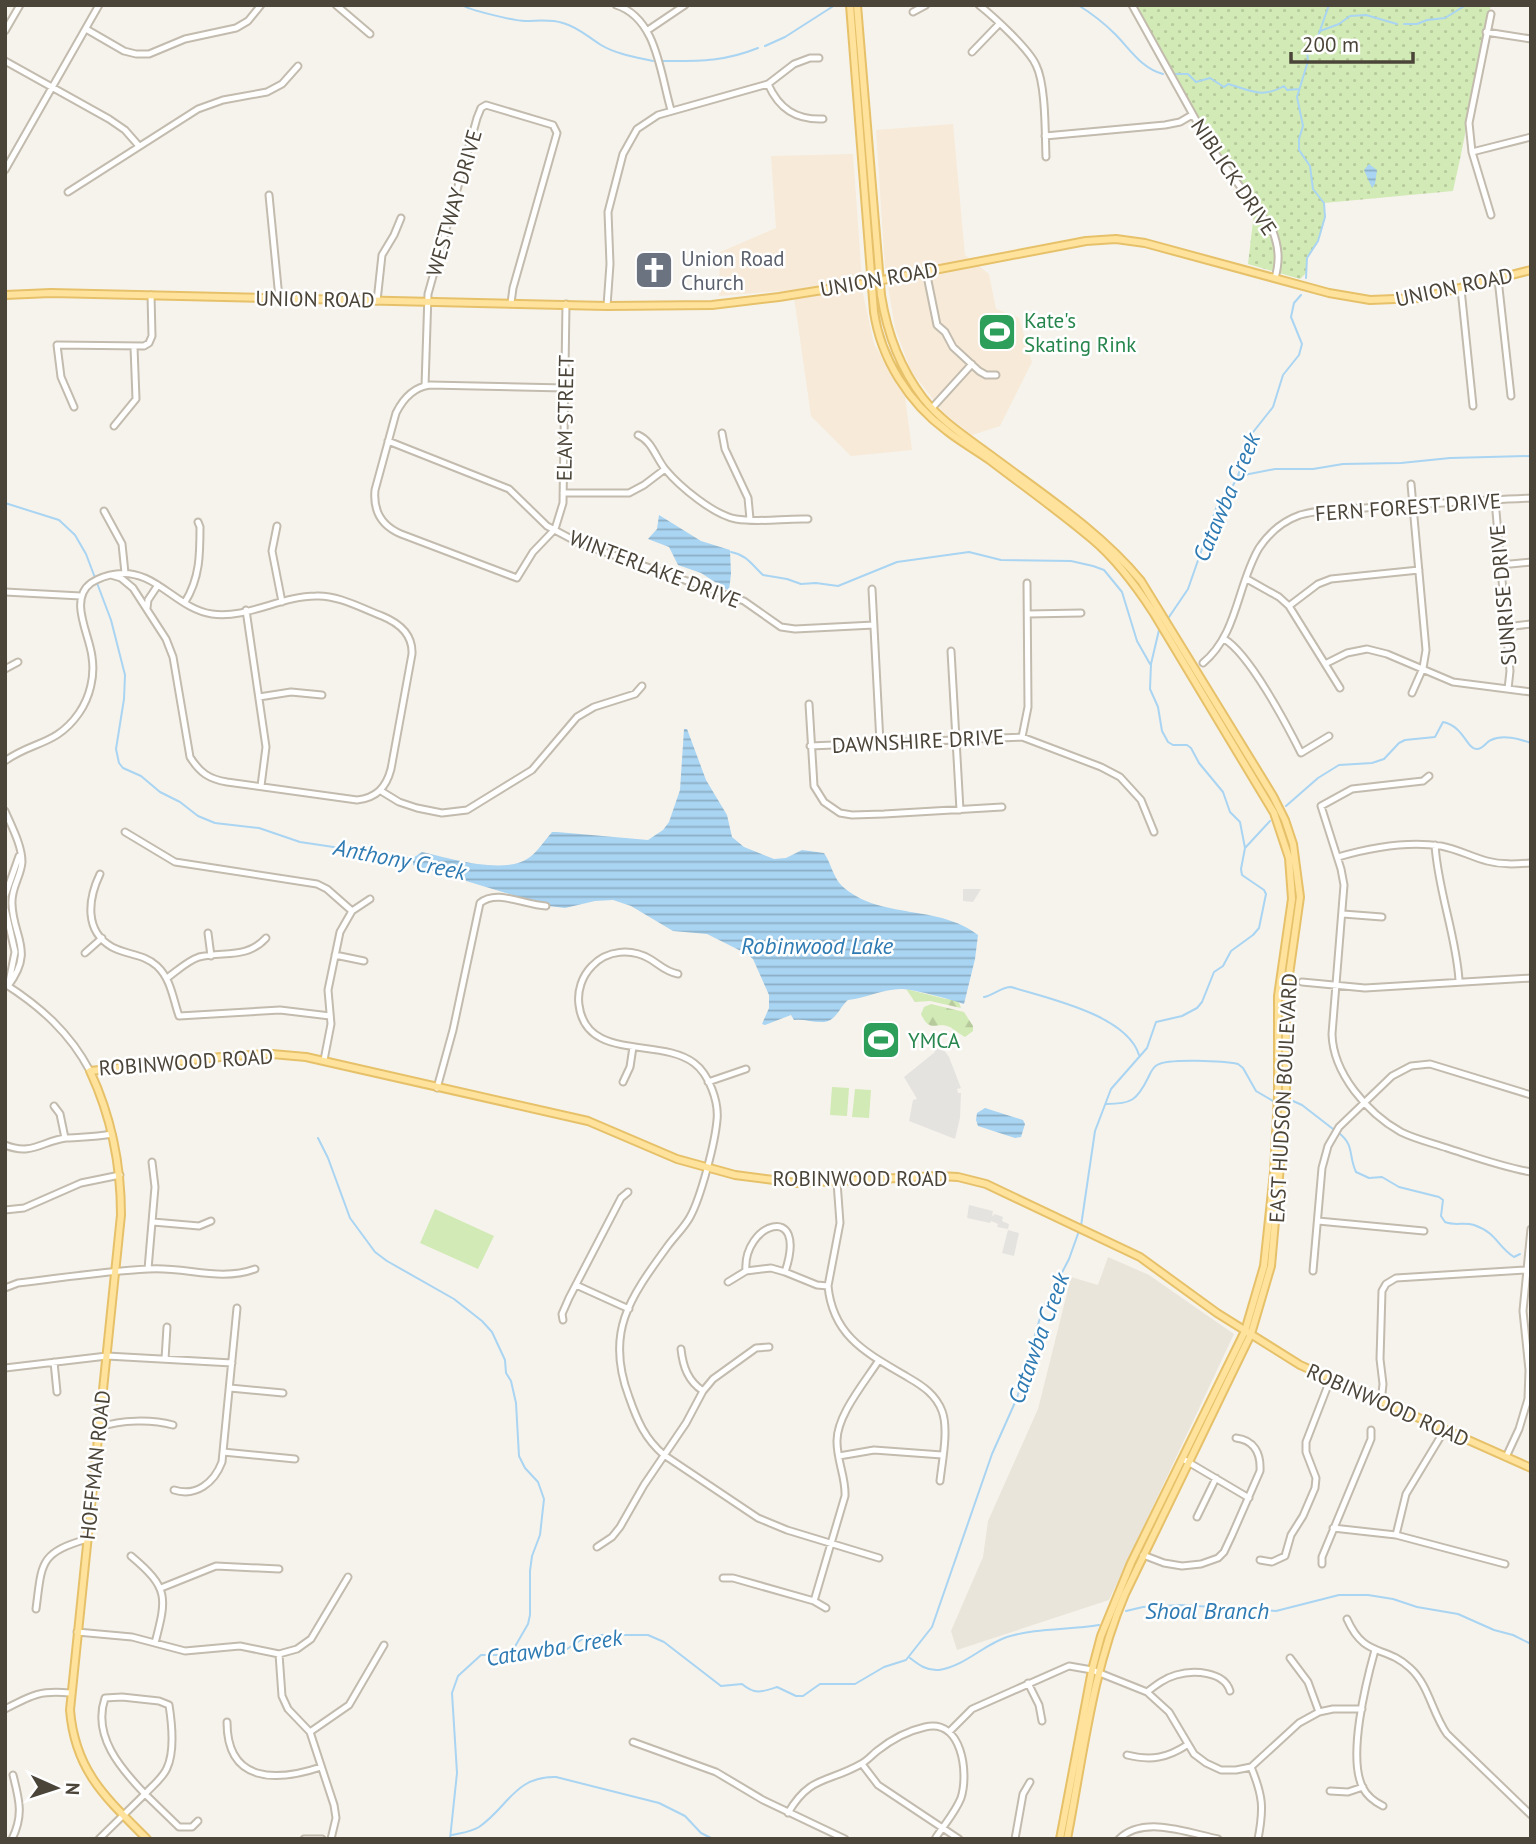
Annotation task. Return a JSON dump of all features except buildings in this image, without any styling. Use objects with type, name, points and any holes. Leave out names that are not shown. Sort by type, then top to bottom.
[{"type":"main road","name":"EAST HUDSON BOULEVARD","points":[[850,5],[874,312],[879,336],[895,373],[917,403],[937,423],[1070,518]]},
{"type":"main road","name":"EAST HUDSON BOULEVARD","points":[[857,5],[883,308],[893,346],[908,375],[932,408],[1130,568],[1274,813],[1289,858],[1291,909],[1279,996],[1278,1096],[1269,1231],[1265,1266],[1248,1333]]},
{"type":"main road","name":"UNION ROAD","points":[[5,295],[151,295],[607,306],[720,304],[779,298],[1086,241],[1116,239],[1145,243],[1329,293],[1370,300],[1408,300],[1531,270]]},
{"type":"main road","name":"EAST HUDSON BOULEVARD","points":[[1067,1839],[1096,1672],[1115,1618],[1186,1460],[1248,1333],[1271,1266],[1286,1100],[1286,996],[1299,911],[1299,877],[1293,844],[1282,814],[1180,642],[1155,609]]},
{"type":"main road","name":"ROBINWOOD ROAD","points":[[90,1071],[243,1055],[287,1055],[324,1060],[588,1121],[677,1159],[706,1168],[779,1182],[958,1177],[1002,1190],[1149,1262],[1217,1313],[1300,1365],[1531,1468]]},
{"type":"main road","name":"HOFFMAN ROAD","points":[[90,1071],[112,1134],[120,1175],[121,1215],[70,1693],[71,1725],[82,1762],[95,1785],[147,1839]]},
{"type":"main road","name":"EAST HUDSON BOULEVARD","points":[[1060,1839],[1107,1616],[1137,1550],[1186,1460]]},
{"type":"main road","points":[[1137,1550],[1143,1555]]},
{"type":"street","points":[[5,31],[20,5]]},
{"type":"street","points":[[5,170],[99,5]]},
{"type":"street","points":[[86,29],[124,51],[149,54],[185,39],[236,28],[247,21],[261,5]]},
{"type":"street","points":[[336,5],[370,34]]},
{"type":"street","points":[[615,5],[632,12],[648,30],[671,110]]},
{"type":"street","points":[[648,30],[685,5]]},
{"type":"street","points":[[913,12],[926,5]]},
{"type":"street","points":[[979,5],[1030,55],[1037,66],[1041,84],[1046,157]]},
{"type":"street","name":"NIBLICK DRIVE","points":[[1132,5],[1212,149],[1272,229],[1277,240],[1279,258],[1275,278]]},
{"type":"street","points":[[1490,13],[1470,111],[1472,152],[1491,215]]},
{"type":"street","points":[[972,52],[999,24]]},
{"type":"street","points":[[1486,32],[1531,39]]},
{"type":"street","points":[[607,306],[610,264],[608,212],[629,139],[642,125],[671,110],[768,84],[794,64],[819,58]]},
{"type":"street","points":[[5,61],[125,130],[139,146]]},
{"type":"street","points":[[68,192],[209,104],[276,88],[298,66]]},
{"type":"street","points":[[768,84],[780,105],[792,114],[824,119]]},
{"type":"street","name":"WESTWAY DRIVE","points":[[425,386],[428,301],[477,118],[483,107],[489,106],[553,125],[557,133],[511,303]]},
{"type":"street","points":[[1045,136],[1165,125],[1180,122],[1192,115]]},
{"type":"street","points":[[1472,152],[1531,137]]},
{"type":"street","points":[[269,195],[279,298]]},
{"type":"street","points":[[377,301],[382,255],[401,218]]},
{"type":"street","points":[[926,271],[937,325],[945,331],[953,347],[984,375],[996,374]]},
{"type":"street","points":[[1498,279],[1511,396]]},
{"type":"street","points":[[1461,289],[1473,406]]},
{"type":"street","points":[[74,407],[61,377],[57,345],[144,346],[152,339],[151,295]]},
{"type":"street","name":"ELAM STREET","points":[[555,530],[560,518],[563,493],[566,304]]},
{"type":"street","points":[[114,426],[136,399],[134,347]]},
{"type":"street","points":[[932,408],[972,365]]},
{"type":"street","points":[[555,530],[533,552],[517,578],[395,531],[380,518],[374,497],[401,403],[425,386],[565,388]]},
{"type":"street","points":[[722,433],[725,449],[748,498],[750,519]]},
{"type":"street","points":[[638,435],[647,441],[665,469],[713,509],[732,518],[808,519]]},
{"type":"street","name":"WINTERLAKE DRIVE","points":[[388,441],[509,489],[537,517],[555,530],[589,547],[744,601],[781,627],[795,629],[874,625]]},
{"type":"street","points":[[563,493],[624,494],[644,485],[665,469]]},
{"type":"street","points":[[1410,484],[1426,650],[1423,668],[1412,693]]},
{"type":"street","name":"FERN FOREST DRIVE","points":[[1203,663],[1224,639],[1257,552],[1268,536],[1294,518],[1313,513],[1531,498]]},
{"type":"street","name":"SUNRISE DRIVE","points":[[1495,500],[1510,675],[1508,690]]},
{"type":"street","points":[[104,511],[122,544],[125,573]]},
{"type":"street","points":[[185,602],[198,571],[198,522]]},
{"type":"street","points":[[277,527],[272,551],[282,601]]},
{"type":"street","points":[[1500,565],[1531,562]]},
{"type":"street","points":[[1289,606],[1318,584],[1331,579],[1419,570]]},
{"type":"street","points":[[5,761],[55,737],[71,724],[84,706],[91,687],[93,666],[80,608],[81,596],[94,581],[111,575],[125,573],[145,577],[199,610],[212,614],[313,596],[330,597],[395,622],[408,636],[412,649],[391,769],[381,791],[357,800],[213,779],[199,771],[190,757],[173,657],[166,639],[129,584],[111,575]]},
{"type":"street","points":[[1247,579],[1279,597],[1289,606],[1340,688]]},
{"type":"street","points":[[1022,737],[1028,707],[1027,583]]},
{"type":"street","points":[[144,605],[156,584]]},
{"type":"street","points":[[872,589],[880,743]]},
{"type":"street","points":[[5,592],[81,596]]},
{"type":"street","points":[[246,610],[266,747],[261,786]]},
{"type":"street","points":[[1028,614],[1081,614]]},
{"type":"street","points":[[1506,627],[1531,624]]},
{"type":"street","points":[[1224,639],[1235,646],[1245,659],[1293,736],[1300,753],[1329,736]]},
{"type":"street","points":[[1325,664],[1348,653],[1367,649],[1387,654],[1453,682],[1531,692]]},
{"type":"street","points":[[951,651],[960,810]]},
{"type":"street","points":[[5,669],[18,662]]},
{"type":"street","points":[[381,791],[405,804],[430,811],[448,813],[467,810],[532,769],[582,713],[635,694],[642,686]]},
{"type":"street","points":[[259,697],[291,692],[322,695]]},
{"type":"street","points":[[809,704],[812,780],[816,792],[840,813],[863,815],[1002,807]]},
{"type":"street","name":"DAWNSHIRE DRIVE","points":[[810,746],[1022,737],[1101,766],[1120,777],[1141,800],[1154,832]]},
{"type":"street","points":[[1430,776],[1423,780],[1352,789],[1321,806],[1344,885],[1332,1034],[1334,1055],[1349,1084],[1388,1123],[1405,1134],[1531,1172]]},
{"type":"street","points":[[5,811],[20,853],[5,897],[15,952],[7,985]]},
{"type":"street","points":[[125,832],[175,862],[317,884],[327,889],[352,911]]},
{"type":"street","points":[[1338,857],[1367,849],[1435,845],[1488,861],[1531,863]]},
{"type":"street","points":[[1435,845],[1439,880],[1457,953],[1459,981]]},
{"type":"street","points":[[100,874],[92,893],[90,907],[93,922],[102,938],[113,947],[146,958],[159,968],[167,978],[179,1016],[280,1010],[330,1016]]},
{"type":"street","points":[[437,1088],[453,1030],[480,904],[497,896],[546,906]]},
{"type":"street","points":[[324,1060],[330,1032],[327,994],[343,924],[352,911],[370,899]]},
{"type":"street","points":[[1343,914],[1382,917]]},
{"type":"street","points":[[208,933],[211,956]]},
{"type":"street","points":[[85,953],[102,938]]},
{"type":"street","points":[[167,978],[195,959],[249,951],[259,946],[266,938]]},
{"type":"street","points":[[678,974],[668,972],[643,956],[627,952],[606,956],[592,966],[580,986],[578,1001],[585,1023],[594,1034],[604,1040],[682,1056],[698,1067],[708,1082],[718,1119],[690,1217],[654,1265],[621,1325],[617,1349],[621,1376],[644,1433],[664,1455],[758,1518],[787,1530],[879,1558]]},
{"type":"street","points":[[335,955],[365,961]]},
{"type":"street","points":[[1302,982],[1382,988],[1531,978]]},
{"type":"street","name":"ROBINWOOD ROAD","points":[[7,985],[36,1005],[60,1027],[75,1045],[90,1071]]},
{"type":"street","points":[[624,1082],[633,1047]]},
{"type":"street","points":[[1312,1271],[1322,1167],[1328,1146],[1339,1127],[1399,1071],[1424,1064],[1437,1065],[1531,1095]]},
{"type":"street","points":[[708,1082],[746,1069]]},
{"type":"street","points":[[54,1106],[60,1114],[65,1138]]},
{"type":"street","points":[[5,1145],[30,1150],[65,1138],[88,1139],[112,1134]]},
{"type":"street","points":[[148,1269],[155,1187],[152,1163]]},
{"type":"street","points":[[5,1210],[24,1208],[81,1183],[120,1175]]},
{"type":"street","points":[[837,1182],[840,1223],[828,1286],[832,1310],[842,1329],[858,1346],[925,1388],[937,1401],[944,1418],[940,1481]]},
{"type":"street","points":[[564,1320],[562,1314],[576,1285],[621,1198],[628,1192]]},
{"type":"street","points":[[153,1222],[199,1226],[211,1221]]},
{"type":"street","points":[[1318,1221],[1424,1231]]},
{"type":"street","points":[[746,1271],[748,1256],[758,1233],[770,1227],[780,1227],[788,1232],[792,1239],[785,1272]]},
{"type":"street","points":[[1506,1457],[1519,1429],[1528,1399],[1529,1370],[1523,1311],[1531,1229]]},
{"type":"street","points":[[728,1282],[746,1271],[771,1268],[817,1285],[828,1286]]},
{"type":"street","points":[[5,1288],[18,1283],[117,1271],[148,1269],[237,1275],[256,1269]]},
{"type":"street","points":[[1381,1403],[1383,1384],[1380,1367],[1380,1327],[1382,1291],[1386,1284],[1396,1278],[1525,1270]]},
{"type":"street","points":[[576,1285],[629,1309]]},
{"type":"street","points":[[174,1490],[189,1493],[207,1484],[218,1470],[223,1452],[237,1308]]},
{"type":"street","points":[[165,1359],[167,1327]]},
{"type":"street","points":[[597,1546],[620,1527],[686,1423],[703,1391],[726,1368],[756,1348],[769,1347]]},
{"type":"street","points":[[681,1349],[687,1375],[694,1385],[703,1391]]},
{"type":"street","points":[[5,1368],[107,1356],[232,1363]]},
{"type":"street","points":[[814,1601],[845,1496],[845,1481],[836,1445],[838,1427],[879,1360]]},
{"type":"street","points":[[54,1362],[57,1392]]},
{"type":"street","points":[[1260,1560],[1272,1562],[1285,1556],[1291,1535],[1312,1496],[1315,1478],[1306,1452],[1306,1442],[1330,1380]]},
{"type":"street","points":[[230,1388],[283,1393]]},
{"type":"street","points":[[100,1427],[159,1421],[173,1424]]},
{"type":"street","points":[[1322,1564],[1333,1528],[1371,1439],[1371,1430]]},
{"type":"street","points":[[1396,1535],[1406,1494],[1444,1431]]},
{"type":"street","points":[[1143,1555],[1182,1566],[1210,1563],[1218,1558],[1228,1544],[1259,1475],[1260,1460],[1251,1443],[1236,1438]]},
{"type":"street","points":[[839,1456],[874,1450],[942,1455]]},
{"type":"street","points":[[223,1452],[295,1459]]},
{"type":"street","points":[[1186,1460],[1249,1498]]},
{"type":"street","points":[[1197,1517],[1216,1478]]},
{"type":"street","points":[[1333,1528],[1396,1535],[1504,1564]]},
{"type":"street","points":[[36,1609],[41,1574],[49,1556],[65,1545],[87,1539]]},
{"type":"street","points":[[131,1556],[153,1576],[161,1588],[163,1608],[155,1643]]},
{"type":"street","points":[[161,1588],[220,1566],[279,1569]]},
{"type":"street","points":[[77,1632],[132,1637],[186,1651],[240,1646],[279,1654],[297,1649],[311,1639],[348,1577]]},
{"type":"street","points":[[723,1578],[733,1577],[814,1601],[826,1608]]},
{"type":"street","points":[[1347,1619],[1359,1641],[1399,1659],[1413,1670],[1423,1684],[1447,1734],[1531,1815]]},
{"type":"street","points":[[310,1732],[349,1704],[384,1645]]},
{"type":"street","points":[[1375,1650],[1362,1709],[1357,1767],[1363,1787],[1383,1806]]},
{"type":"street","points":[[279,1654],[282,1696],[288,1709],[310,1732],[335,1811],[335,1826],[331,1839]]},
{"type":"street","points":[[1290,1658],[1308,1682],[1319,1712]]},
{"type":"street","points":[[949,1732],[972,1709],[1069,1666],[1096,1672],[1147,1692],[1169,1712],[1187,1745],[1198,1758],[1214,1767],[1231,1771],[1251,1767],[1299,1723],[1319,1712],[1362,1709]]},
{"type":"street","points":[[1147,1692],[1166,1679],[1193,1672],[1218,1677],[1226,1682],[1230,1691]]},
{"type":"street","points":[[1028,1683],[1039,1705],[1042,1721]]},
{"type":"street","points":[[5,1709],[36,1693],[70,1693]]},
{"type":"street","points":[[99,1839],[145,1794],[163,1774],[169,1763],[172,1730],[169,1705],[159,1700],[105,1698],[102,1721],[109,1746],[123,1770],[145,1794],[178,1827],[192,1827],[198,1821]]},
{"type":"street","points":[[227,1722],[232,1752],[240,1763],[252,1772],[276,1777],[321,1767]]},
{"type":"street","points":[[788,1813],[796,1799],[811,1785],[862,1764],[899,1735],[927,1726],[941,1727],[949,1732],[958,1746],[965,1780],[959,1803],[935,1839]]},
{"type":"street","points":[[633,1742],[716,1772],[788,1813],[845,1839]]},
{"type":"street","points":[[1127,1755],[1158,1758],[1187,1745]]},
{"type":"street","points":[[862,1764],[878,1785],[959,1839]]},
{"type":"street","points":[[1251,1767],[1261,1791],[1264,1808],[1258,1839]]},
{"type":"street","points":[[12,1839],[21,1811],[13,1775]]},
{"type":"street","points":[[1015,1839],[1023,1794],[1030,1782]]},
{"type":"street","points":[[1330,1791],[1348,1792],[1363,1787]]},
{"type":"street","points":[[1525,1809],[1531,1803]]},
{"type":"street","points":[[1119,1839],[1133,1830],[1149,1827],[1218,1839]]},
{"type":"street","points":[[304,1839],[322,1839]]},
{"type":"shaded area","points":[[953,124],[965,255],[989,274],[996,309],[1019,318],[1032,362],[1000,426],[972,435],[944,413],[911,371],[895,328],[885,268],[876,130]]},
{"type":"shaded area","points":[[853,154],[863,294],[874,344],[905,397],[912,450],[851,456],[811,416],[793,290],[719,296],[720,252],[776,228],[771,156]]},
{"type":"shaded area","points":[[963,889],[981,889],[973,902],[963,901]]},
{"type":"shaded area","points":[[938,1042],[949,1057],[961,1088],[957,1089],[958,1093],[961,1093],[960,1118],[955,1139],[909,1121],[913,1100],[917,1099],[904,1077],[935,1052],[932,1046]]},
{"type":"shaded area","points":[[969,1205],[993,1211],[992,1216],[995,1214],[1003,1217],[1002,1221],[1009,1224],[1008,1229],[997,1227],[998,1224],[991,1221],[990,1223],[967,1218]]},
{"type":"shaded area","points":[[1008,1230],[1019,1233],[1014,1256],[1002,1253]]},
{"type":"shaded area","points":[[1108,1257],[1149,1275],[1234,1334],[1109,1600],[957,1650],[951,1631],[983,1557],[988,1521],[1038,1409],[1071,1277],[1098,1285]]},
{"type":"green space","points":[[1134,5],[1491,5],[1453,191],[1324,203],[1324,222],[1318,241],[1307,258],[1307,272],[1300,279],[1248,264],[1255,205],[1213,148]]},
{"type":"green space","points":[[906,989],[958,1000],[961,1008],[930,1001],[915,1002]]},
{"type":"green space","points":[[931,1004],[964,1012],[973,1026],[973,1031],[965,1037],[950,1027],[927,1024],[921,1014],[924,1007]]},
{"type":"green space","points":[[832,1087],[849,1088],[847,1116],[830,1115]]},
{"type":"green space","points":[[855,1089],[871,1090],[869,1118],[852,1117]]},
{"type":"green space","points":[[435,1209],[494,1236],[478,1269],[420,1243]]},
{"type":"water","points":[[1369,164],[1377,170],[1372,188],[1364,170]]},
{"type":"water","points":[[659,515],[701,541],[730,550],[729,591],[701,573],[678,565],[669,547],[648,539],[657,529]]},
{"type":"water","name":"Robinwood Lake","points":[[684,729],[687,729],[706,780],[727,815],[732,837],[744,847],[774,859],[786,858],[802,850],[824,853],[842,886],[857,897],[873,904],[945,919],[978,935],[964,1004],[914,990],[894,989],[848,1000],[829,1021],[794,1020],[791,1015],[765,1025],[762,1024],[769,1008],[769,995],[753,959],[707,934],[673,931],[631,906],[613,900],[565,908],[549,906],[413,865],[413,858],[422,852],[477,864],[507,865],[520,862],[533,855],[552,832],[648,840],[663,830],[669,822],[680,790]]},
{"type":"water","points":[[985,1108],[1023,1120],[1025,1124],[1021,1137],[1015,1138],[978,1126],[977,1113]]},
{"type":"waterway","points":[[462,5],[512,19],[563,23],[613,51],[653,61]]},
{"type":"waterway","points":[[765,46],[785,37],[835,5]]},
{"type":"waterway","points":[[1078,5],[1115,34],[1142,63],[1163,74]]},
{"type":"waterway","name":"Catawba Creek","points":[[1306,278],[1307,258],[1318,241],[1325,217],[1324,203],[1313,189],[1310,166],[1299,150],[1303,126],[1297,97],[1308,61],[1307,51],[1317,39],[1329,5]]},
{"type":"waterway","points":[[1404,24],[1445,18],[1466,5]]},
{"type":"waterway","points":[[1320,31],[1339,24],[1350,16],[1366,15],[1397,24]]},
{"type":"waterway","points":[[662,61],[722,58],[758,48]]},
{"type":"waterway","points":[[1174,74],[1188,74],[1196,82],[1210,78],[1224,87],[1228,84],[1262,93],[1284,86],[1287,90],[1299,89]]},
{"type":"waterway","name":"Catawba Creek","points":[[1167,620],[1188,589],[1217,506],[1238,476],[1250,436],[1273,407],[1283,375],[1299,355],[1302,344],[1291,317],[1294,303],[1301,295]]},
{"type":"waterway","points":[[1239,476],[1275,469],[1313,469],[1343,464],[1531,456]]},
{"type":"waterway","name":"Anthony Creek","points":[[5,503],[59,520],[75,535],[86,554],[111,620],[125,675],[116,749],[123,768],[141,776],[160,792],[180,802],[198,816],[215,823],[259,828],[300,842],[414,859]]},
{"type":"waterway","points":[[731,552],[745,558],[763,575],[801,584],[838,586],[897,562],[969,552],[1001,560],[1071,561],[1093,566],[1104,570],[1122,592],[1137,641],[1150,664]]},
{"type":"waterway","name":"Catawba Creek","points":[[1081,1226],[1095,1131],[1111,1089],[1147,1048],[1156,1022],[1182,1016],[1202,1002],[1214,972],[1223,966],[1231,951],[1259,928],[1266,894],[1242,875],[1245,848],[1240,822],[1230,812],[1223,792],[1199,763],[1191,748],[1187,745],[1173,745],[1162,731],[1158,707],[1150,689],[1151,664],[1159,630]]},
{"type":"waterway","points":[[1286,806],[1318,778],[1339,765],[1372,763],[1384,759],[1405,740],[1435,737],[1443,722],[1456,728],[1474,748],[1479,749],[1491,740],[1501,737],[1531,743]]},
{"type":"waterway","points":[[1245,848],[1270,821]]},
{"type":"waterway","name":"Anthony Creek","points":[[984,997],[1011,987],[1084,1010],[1119,1029],[1132,1041],[1139,1055]]},
{"type":"waterway","points":[[1106,1104],[1128,1102],[1137,1096],[1157,1065],[1184,1061],[1238,1064],[1256,1091],[1273,1101]]},
{"type":"waterway","points":[[1293,1101],[1333,1129]]},
{"type":"waterway","points":[[1339,1133],[1349,1147],[1356,1172],[1369,1178],[1382,1177],[1399,1187],[1439,1197],[1443,1200],[1441,1216],[1445,1222],[1482,1228],[1514,1257],[1520,1254]]},
{"type":"waterway","points":[[318,1138],[350,1218],[375,1252],[454,1299],[482,1321],[492,1332],[505,1360],[506,1373],[511,1381],[516,1403],[519,1456],[525,1468],[538,1482],[544,1499],[540,1535],[530,1571],[530,1615],[528,1624],[513,1650]]},
{"type":"waterway","name":"Catawba Creek","points":[[450,1839],[457,1773],[452,1693],[458,1676],[481,1655],[502,1655],[524,1649],[567,1649],[584,1638],[601,1635],[648,1635],[664,1642],[721,1686],[742,1684],[759,1692],[777,1687],[796,1696],[803,1696],[820,1684],[855,1684],[884,1667],[906,1660],[932,1627],[992,1454],[1017,1398],[1042,1311],[1069,1259],[1079,1231]]},
{"type":"waterway","name":"Shoal Branch","points":[[1126,1611],[1143,1607],[1181,1605],[1276,1611],[1339,1595],[1368,1595],[1458,1614],[1531,1644]]},
{"type":"waterway","name":"Shoal Branch","points":[[910,1658],[927,1668],[939,1670],[957,1664],[1007,1637],[1029,1632],[1099,1625]]},
{"type":"waterway","points":[[452,1835],[479,1827],[521,1787],[542,1778],[556,1777],[659,1803],[685,1816],[701,1833],[713,1839]]},
{"type":"place","name":"Union Road Church","points":[[654,270]]},
{"type":"place","name":"Kate's Skating Rink","points":[[997,332]]},
{"type":"place","name":"YMCA","points":[[881,1040]]}]
